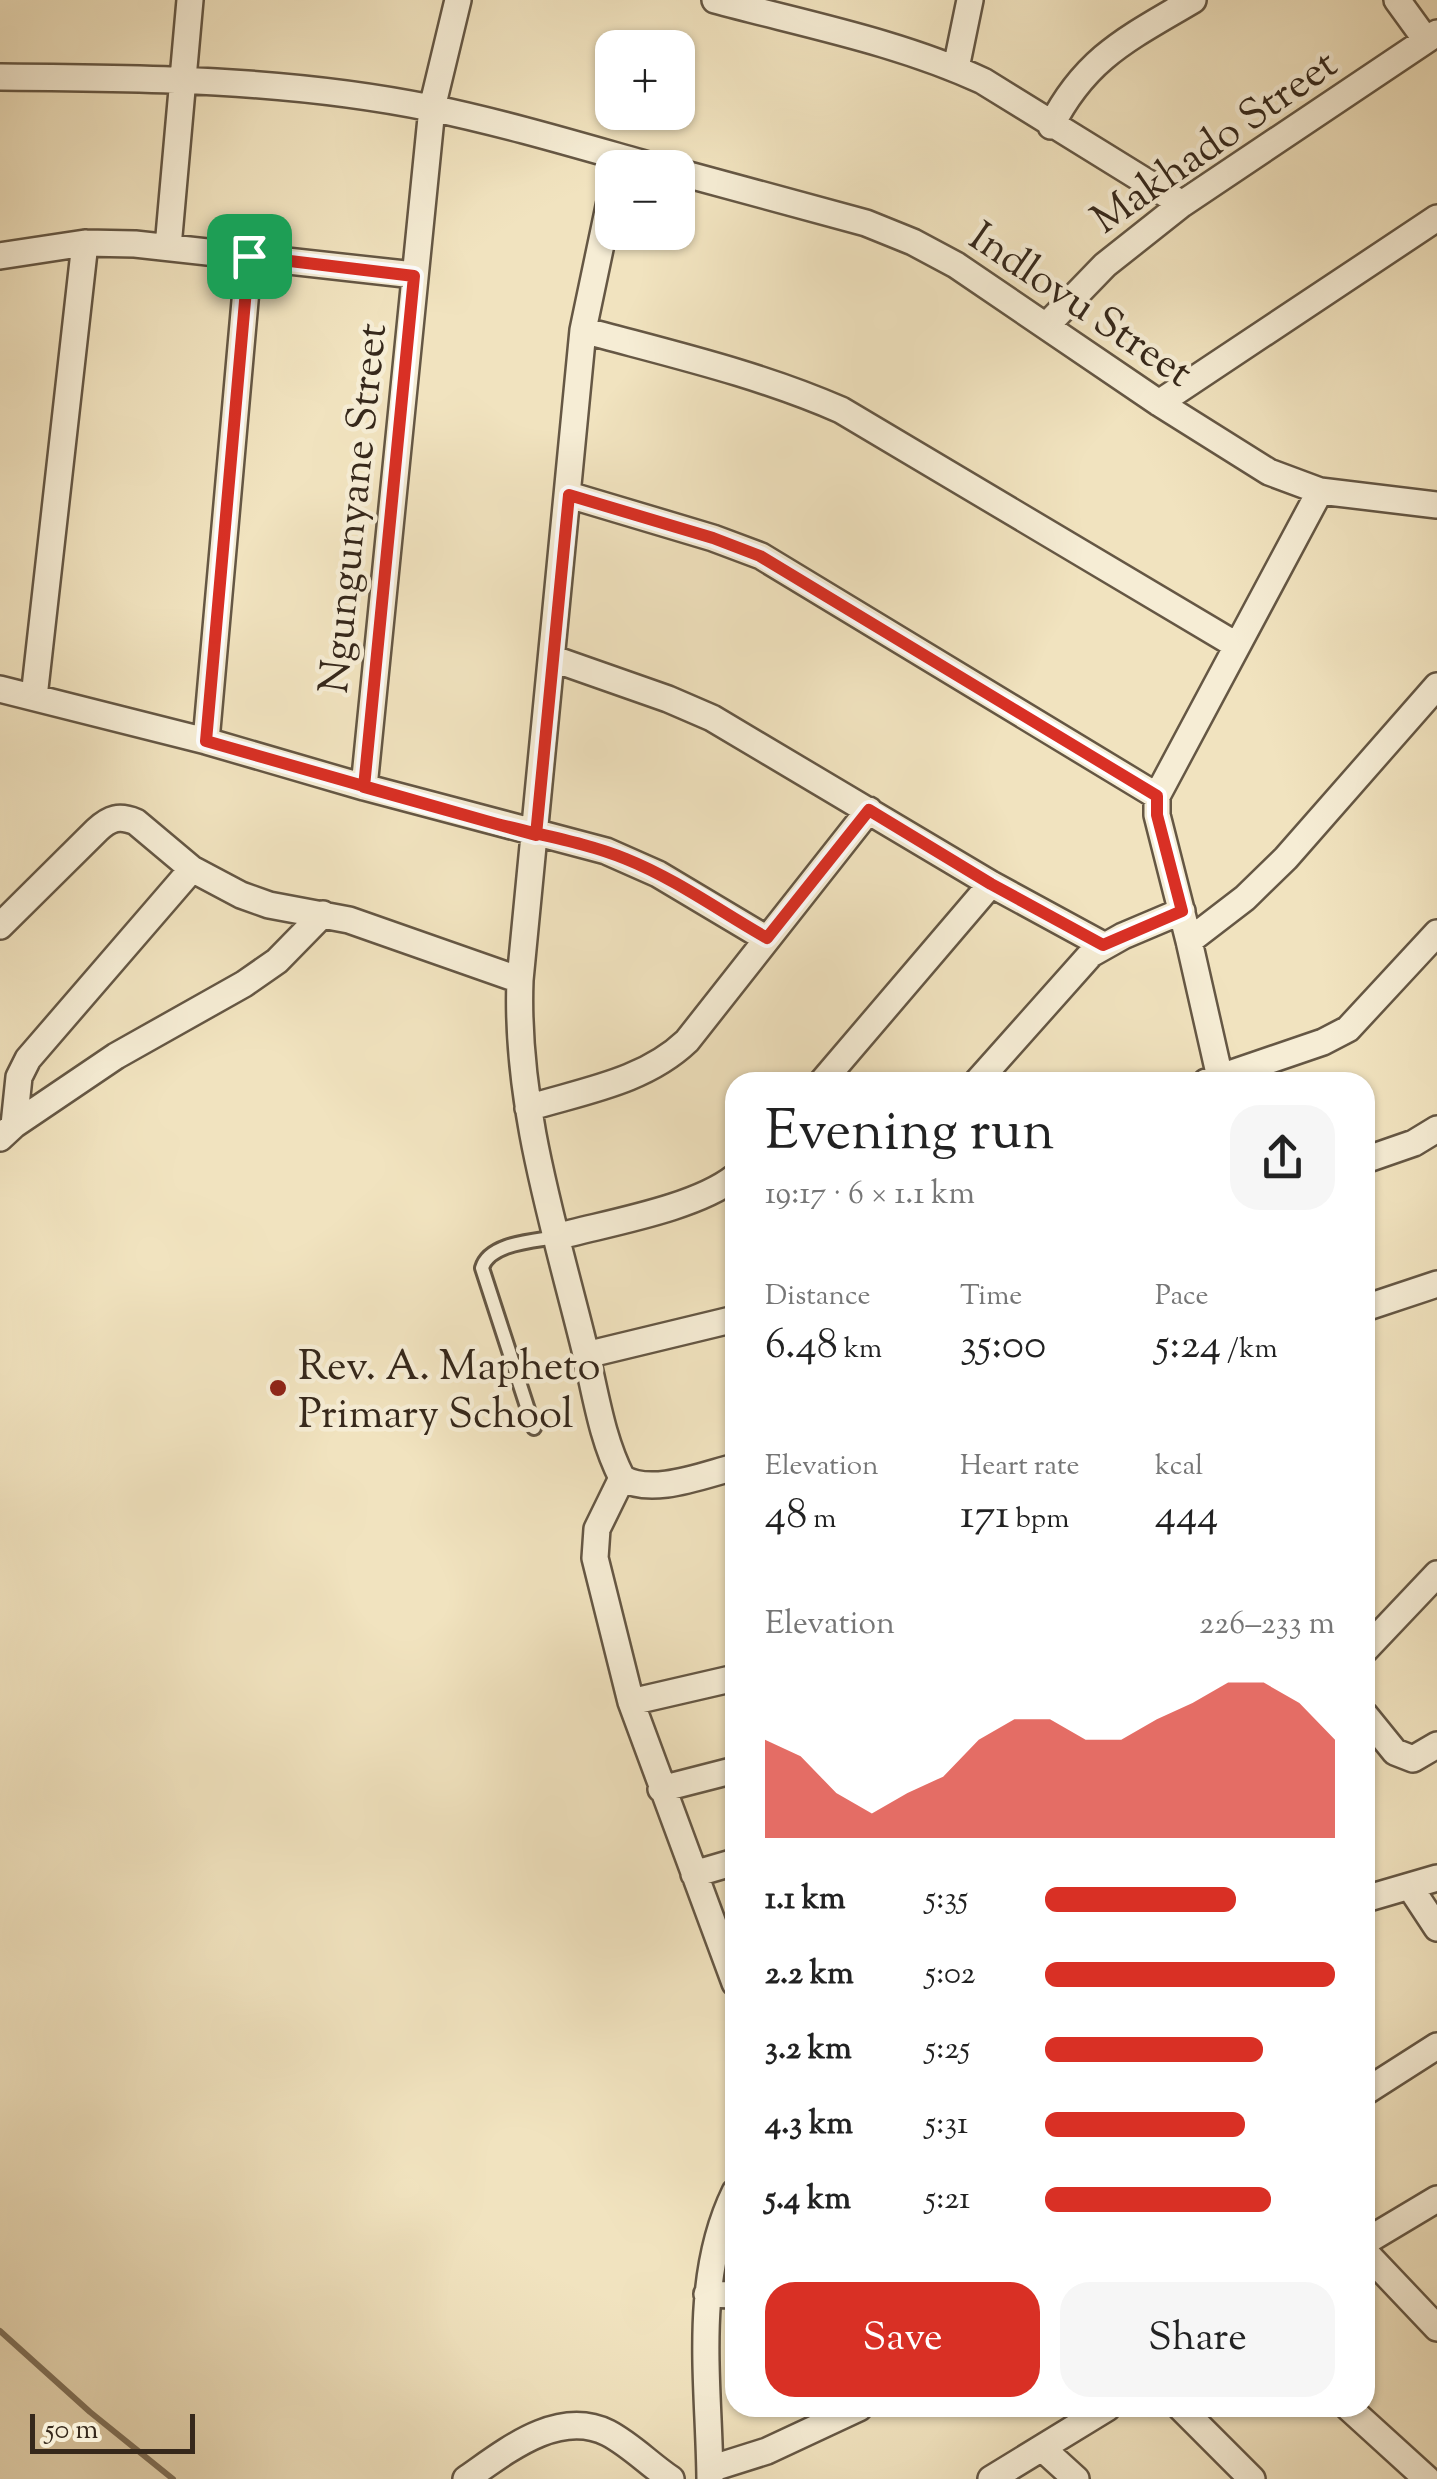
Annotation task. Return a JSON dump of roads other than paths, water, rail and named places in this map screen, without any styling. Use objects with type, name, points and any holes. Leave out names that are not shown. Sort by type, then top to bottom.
[{"type":"street","points":[[168,247],[190,0]]},
{"type":"street","name":"Ngungunyane Street","points":[[364,787],[432,108],[458,0]]},
{"type":"street","points":[[715,0],[956,68],[1182,204]]},
{"type":"street","points":[[956,68],[970,0]]},
{"type":"street","points":[[1051,126],[1068,93],[1095,62],[1193,0]]},
{"type":"street","points":[[1397,0],[1431,36]]},
{"type":"street","name":"Makhado Street","points":[[1046,326],[1105,265],[1182,204],[1431,36]]},
{"type":"street","points":[[0,77],[185,78],[354,96],[432,108],[595,155]]},
{"type":"street","name":"Indlovu Street","points":[[695,177],[866,223],[912,242],[956,265],[1268,472],[1320,490],[1437,505]]},
{"type":"street","points":[[1159,403],[1437,218]]},
{"type":"street","points":[[34,697],[85,243]]},
{"type":"street","points":[[0,256],[85,243],[168,247],[414,276]]},
{"type":"street","points":[[600,250],[584,330],[520,980],[521,1065],[556,1237],[606,1442],[622,1478],[641,1484],[667,1483],[725,1469]]},
{"type":"street","points":[[206,741],[249,256]]},
{"type":"street","points":[[584,330],[777,384],[841,410],[1236,646]]},
{"type":"street","points":[[1213,1072],[1190,941],[1157,815],[1157,796],[1320,490]]},
{"type":"street","points":[[569,495],[760,556],[1157,796]]},
{"type":"street","points":[[554,660],[712,718],[991,884],[1103,945]]},
{"type":"street","points":[[1190,941],[1245,898],[1286,858],[1437,686]]},
{"type":"street","points":[[0,688],[606,851],[767,938]]},
{"type":"street","points":[[528,1108],[626,1078],[668,1059],[687,1041],[869,810]]},
{"type":"street","points":[[0,926],[97,830],[117,817],[136,822],[192,868],[240,894],[270,905],[323,914],[381,931],[520,980]]},
{"type":"street","points":[[7,1132],[19,1076],[28,1059],[192,868]]},
{"type":"street","points":[[831,1072],[991,884]]},
{"type":"street","points":[[986,1072],[1072,972],[1103,945],[1182,911]]},
{"type":"street","points":[[7,1132],[116,1056],[244,984],[276,961],[323,914]]},
{"type":"street","points":[[1240,1072],[1348,1029],[1437,934]]},
{"type":"street","points":[[1375,1157],[1414,1143],[1437,1128]]},
{"type":"street","points":[[556,1237],[690,1200],[725,1184]]},
{"type":"street","points":[[1375,1305],[1437,1284]]},
{"type":"street","points":[[586,1355],[725,1321]]},
{"type":"street","points":[[622,1478],[604,1511],[594,1544],[631,1702],[725,1952]]},
{"type":"street","points":[[1375,1639],[1437,1574]]},
{"type":"street","points":[[631,1702],[725,1680]]},
{"type":"street","points":[[1375,1727],[1395,1752],[1412,1759],[1437,1746]]},
{"type":"street","points":[[661,1789],[725,1773]]},
{"type":"street","points":[[694,1874],[725,1865]]},
{"type":"street","points":[[1375,1896],[1437,1878]]},
{"type":"street","points":[[1410,1887],[1437,1928]]},
{"type":"street","points":[[1375,2086],[1437,2046]]},
{"type":"street","points":[[1375,2236],[1437,2199]]},
{"type":"street","points":[[725,2215],[717,2234],[708,2294],[710,2474],[840,2417]]},
{"type":"street","points":[[1375,2263],[1437,2328]]},
{"type":"street","points":[[708,2294],[725,2295]]},
{"type":"street","points":[[991,2479],[1092,2417]]},
{"type":"street","points":[[1191,2417],[1252,2479]]},
{"type":"street","points":[[1359,2417],[1427,2479]]},
{"type":"street","points":[[466,2479],[536,2434],[585,2426],[605,2431],[671,2479]]},
{"type":"street","points":[[1042,2448],[1076,2479]]},
{"type":"lane","points":[[534,1428],[482,1268],[484,1260],[494,1252],[556,1237]]},
{"type":"waterway","points":[[0,2331],[90,2412],[173,2479]]},
{"type":"place","name":"Rev. A. Mapheto Primary School","points":[[278,1388]]}]
